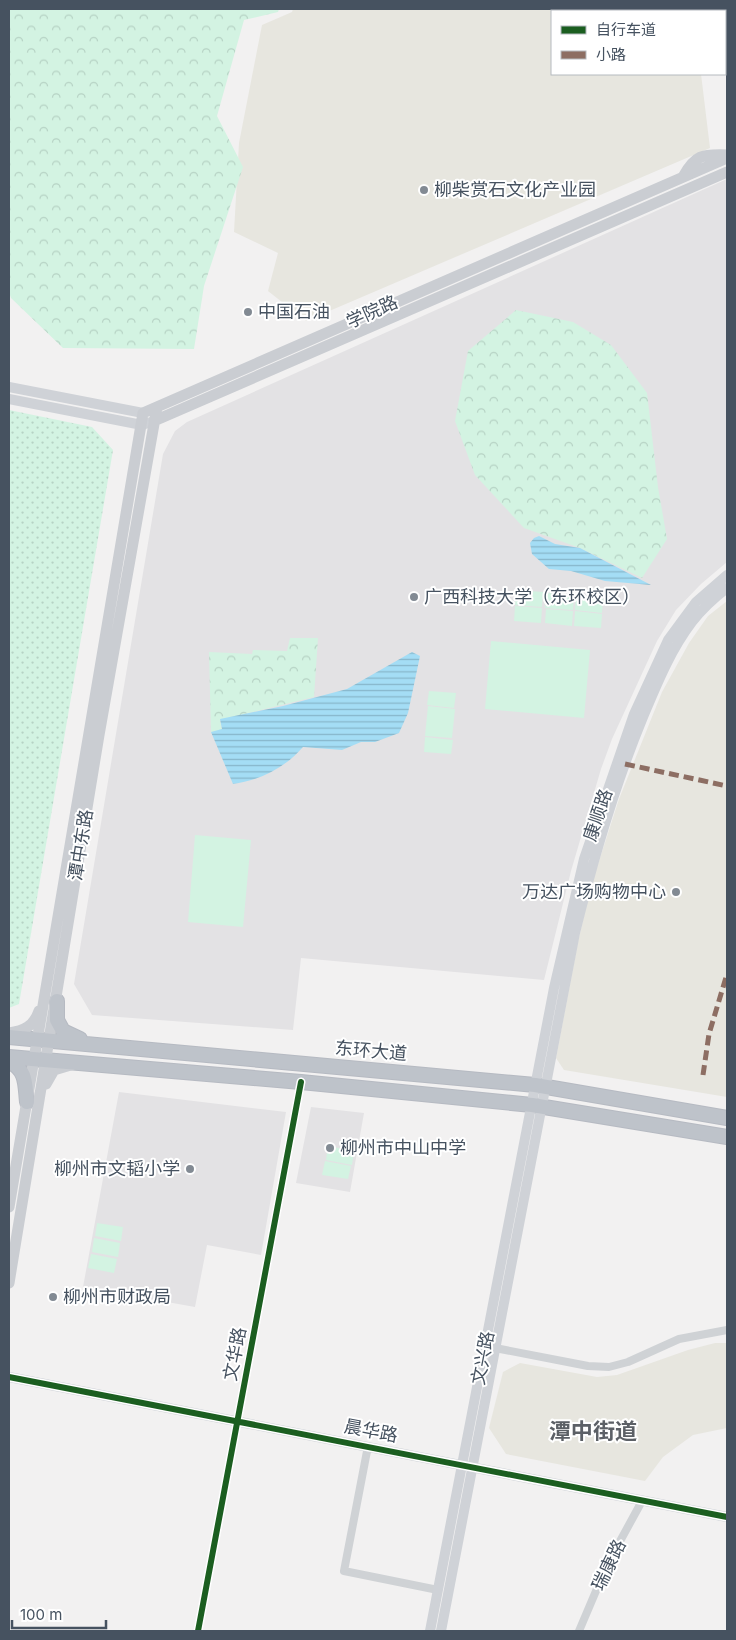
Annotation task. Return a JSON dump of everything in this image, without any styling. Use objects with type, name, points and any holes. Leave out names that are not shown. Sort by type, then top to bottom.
[{"type":"highway","points":[[50,999],[63,1031],[71,1036],[98,1044]]},
{"type":"highway","name":"东环大道","points":[[9,1035],[44,1040],[540,1086],[727,1118]]},
{"type":"highway","name":"东环大道","points":[[9,1057],[301,1082],[537,1106],[727,1138]]},
{"type":"highway","points":[[9,1061],[20,1067],[33,1102]]},
{"type":"main road","name":"学院路","points":[[143,412],[683,177],[727,156]]},
{"type":"main road","name":"学院路","points":[[9,399],[142,425],[727,172]]},
{"type":"main road","points":[[9,387],[143,412]]},
{"type":"main road","name":"潭中东路","points":[[50,999],[157,407]]},
{"type":"main road","name":"潭中东路","points":[[9,1283],[12,1242],[33,1102],[143,412]]},
{"type":"main road","name":"康顺路","points":[[540,1086],[564,940],[584,859],[634,714],[668,640],[696,602],[727,575]]},
{"type":"main road","name":"康顺路","points":[[540,1086],[581,907],[599,839],[630,749],[657,684],[673,652],[692,622],[713,599],[727,588]]},
{"type":"main road","points":[[9,1035],[20,1032],[30,1026],[50,999]]},
{"type":"main road","points":[[33,1102],[54,1070],[84,1063]]},
{"type":"main road","name":"文兴路","points":[[430,1631],[495,1348],[540,1086]]},
{"type":"main road","name":"潭中东路","points":[[9,1207],[33,1102]]},
{"type":"main road","name":"文兴路","points":[[441,1631],[467,1465],[537,1106]]},
{"type":"main road","name":"晨华路","points":[[9,1377],[727,1517]]},
{"type":"street","name":"文华路","points":[[198,1631],[301,1082]]},
{"type":"street","points":[[495,1348],[588,1366],[609,1367],[628,1362],[679,1339],[727,1330]]},
{"type":"street","points":[[368,1446],[344,1571],[438,1590]]},
{"type":"street","name":"瑞康路","points":[[580,1631],[607,1565],[642,1501]]},
{"type":"shaded area","name":"柳柴赏石文化产业园","points":[[293,9],[693,9],[551,10],[551,75],[701,75],[710,148],[306,321],[268,291],[278,253],[234,232],[239,143],[262,25],[292,12]]},
{"type":"shaded area","name":"广西科技大学（东环校区）","points":[[727,179],[727,562],[701,584],[676,610],[657,641],[612,739],[601,769],[571,871],[544,980],[301,958],[293,1030],[92,1015],[74,984],[163,454],[175,431],[187,422]]},
{"type":"shaded area","points":[[727,601],[727,1097],[564,1070],[556,1058],[578,942],[591,886],[619,799],[662,692],[689,643],[708,616]]},
{"type":"shaded area","name":"柳州市文韬小学","points":[[119,1092],[286,1112],[261,1255],[207,1245],[195,1307],[83,1287]]},
{"type":"shaded area","name":"柳州市中山中学","points":[[311,1107],[364,1113],[350,1192],[296,1183]]},
{"type":"shaded area","points":[[715,1343],[727,1343],[727,1428],[693,1435],[663,1457],[645,1481],[506,1454],[489,1428],[503,1372],[520,1363],[597,1377],[617,1375],[688,1350]]},
{"type":"green space","points":[[9,9],[279,9],[278,12],[244,20],[217,116],[243,167],[204,286],[194,349],[63,348],[11,298],[9,292]]},
{"type":"green space","points":[[516,310],[573,322],[611,345],[647,393],[658,487],[667,539],[642,578],[580,548],[524,528],[475,475],[455,421],[468,351]]},
{"type":"green space","points":[[9,410],[92,427],[113,450],[19,1004],[9,1008]]},
{"type":"green space","points":[[516,590],[543,592],[542,607],[515,605]]},
{"type":"green space","points":[[547,593],[574,595],[573,610],[545,608]]},
{"type":"green space","points":[[576,596],[603,598],[602,613],[575,610]]},
{"type":"green space","points":[[515,606],[542,608],[541,623],[514,621]]},
{"type":"green space","points":[[546,609],[573,611],[572,626],[545,623]]},
{"type":"green space","points":[[575,611],[602,614],[601,628],[574,626]]},
{"type":"green space","points":[[290,638],[318,638],[314,697],[220,720],[222,730],[211,732],[209,652],[252,654],[253,650],[287,651]]},
{"type":"green space","points":[[491,641],[590,650],[584,718],[485,709]]},
{"type":"green space","points":[[429,691],[456,693],[454,708],[427,705]]},
{"type":"green space","points":[[428,706],[455,709],[452,738],[425,736]]},
{"type":"green space","points":[[425,737],[453,740],[451,754],[424,752]]},
{"type":"green space","points":[[195,835],[251,840],[243,927],[188,922]]},
{"type":"green space","points":[[328,1146],[354,1151],[352,1165],[326,1160]]},
{"type":"green space","points":[[325,1161],[351,1166],[348,1179],[322,1175]]},
{"type":"green space","points":[[97,1223],[123,1227],[121,1241],[95,1236]]},
{"type":"green space","points":[[94,1238],[120,1243],[118,1257],[92,1252]]},
{"type":"green space","points":[[91,1254],[117,1259],[114,1273],[88,1268]]},
{"type":"water","points":[[539,536],[555,544],[580,548],[651,585],[605,581],[571,571],[549,569],[532,554],[530,543]]},
{"type":"water","points":[[412,652],[420,656],[408,713],[399,733],[375,742],[361,742],[342,750],[303,747],[289,761],[271,772],[253,780],[233,784],[211,732],[222,729],[220,719],[283,706],[347,689]]},
{"type":"marked path","points":[[625,764],[727,786]]},
{"type":"marked path","points":[[703,1075],[709,1034],[727,974]]},
{"type":"cycle path","points":[[198,1631],[301,1082]]},
{"type":"cycle path","points":[[9,1377],[727,1517]]},
{"type":"place","name":"柳柴赏石文化产业园","points":[[424,190]]},
{"type":"place","name":"中国石油","points":[[248,312]]},
{"type":"place","name":"广西科技大学（东环校区）","points":[[414,597]]},
{"type":"place","name":"万达广场购物中心","points":[[676,892]]},
{"type":"place","name":"柳州市中山中学","points":[[330,1148]]},
{"type":"place","name":"柳州市文韬小学","points":[[190,1169]]},
{"type":"place","name":"柳州市财政局","points":[[53,1297]]},
{"type":"district","name":"潭中街道","points":[[593,1431]]}]
